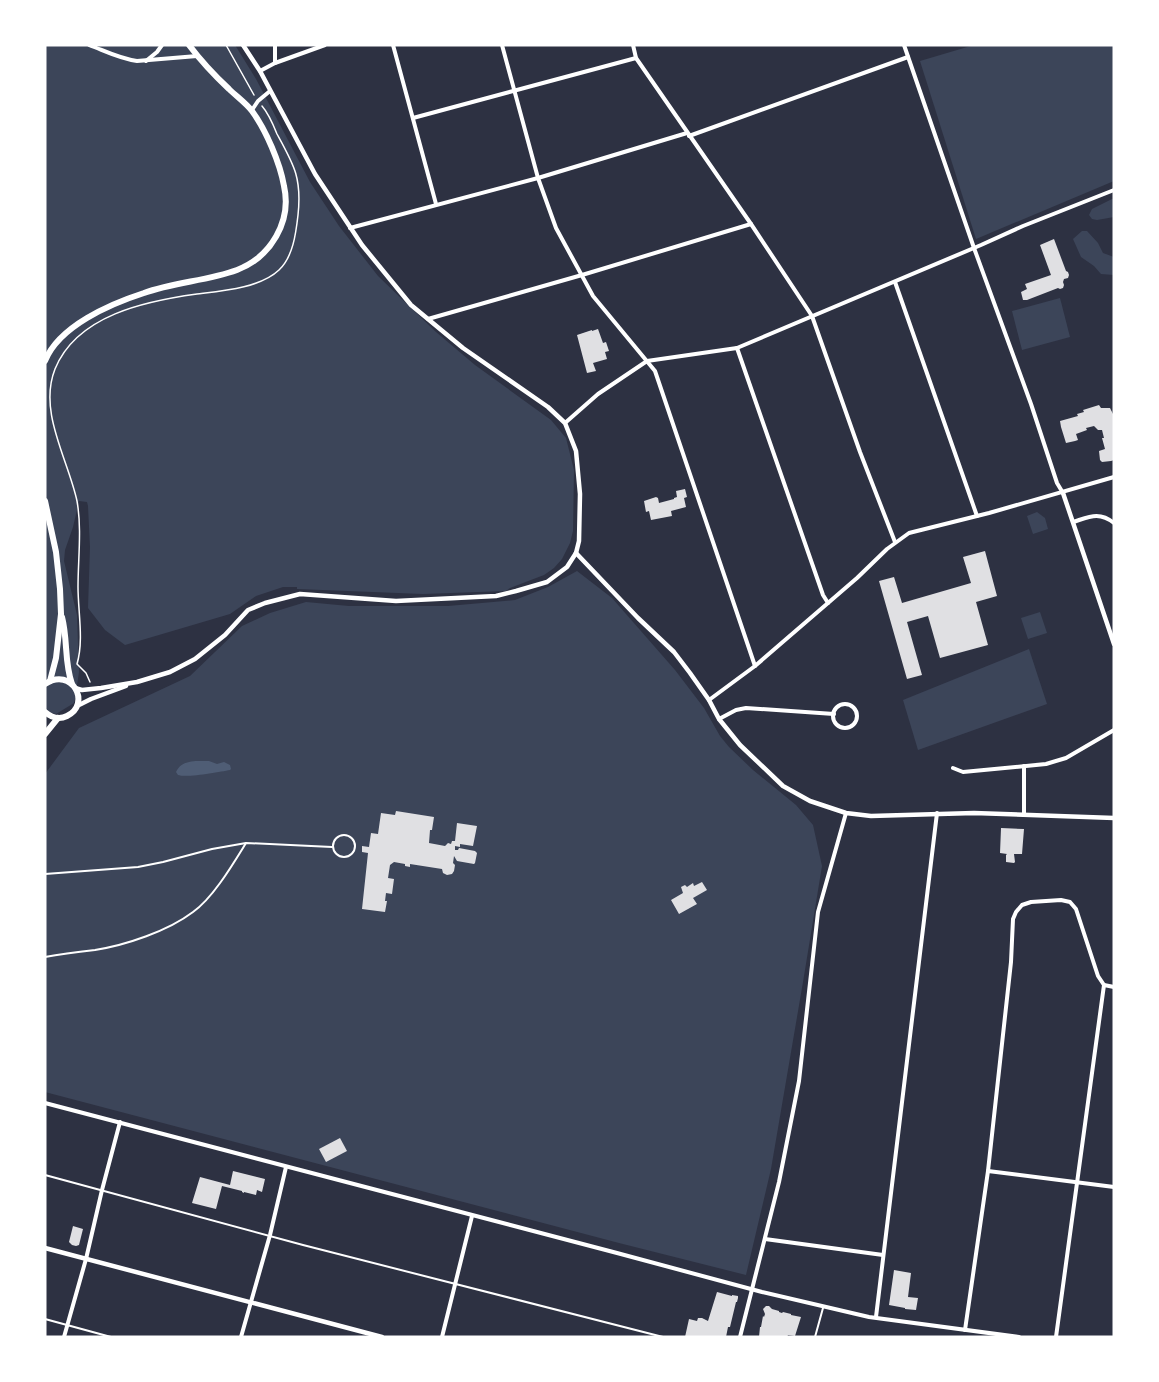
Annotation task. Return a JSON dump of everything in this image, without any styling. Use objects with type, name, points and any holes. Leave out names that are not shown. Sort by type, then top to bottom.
[{"type":"main road","points":[[45,361],[56,343],[68,332],[109,306],[145,292],[238,269],[259,257],[272,244],[280,229],[286,211],[286,192],[275,156],[251,110],[211,72],[189,45]]},
{"type":"main road","points":[[45,501],[56,552],[61,614],[56,663],[47,683]]},
{"type":"main road","points":[[45,712],[58,718],[70,715],[77,706],[78,696],[68,672],[66,633],[61,614]]},
{"type":"main road","points":[[47,683],[62,679],[74,686]]},
{"type":"main road","points":[[45,734],[58,718]]},
{"type":"street","points":[[89,45],[129,60],[146,61],[197,56]]},
{"type":"street","points":[[146,61],[162,45]]},
{"type":"street","points":[[77,706],[137,682],[170,672],[195,659],[225,635],[248,610],[265,603],[300,594],[396,601],[496,596],[547,582],[567,567],[576,553],[579,541],[580,494],[576,451],[565,423],[548,407],[463,348],[411,305],[362,245],[315,174],[260,70],[243,45]]},
{"type":"street","points":[[275,45],[275,63]]},
{"type":"street","points":[[260,70],[325,45]]},
{"type":"street","points":[[393,45],[436,204]]},
{"type":"street","points":[[502,45],[538,178],[556,228],[593,296],[655,371],[754,666]]},
{"type":"street","points":[[633,45],[636,58],[812,316],[860,452],[895,542]]},
{"type":"street","points":[[904,45],[1057,483],[1063,493],[1114,644]]},
{"type":"street","points":[[350,228],[688,135],[908,57]]},
{"type":"street","points":[[413,118],[636,58]]},
{"type":"street","points":[[251,110],[270,91]]},
{"type":"street","points":[[565,423],[598,393],[647,361],[737,348],[1023,226],[1114,190]]},
{"type":"street","points":[[428,319],[751,224]]},
{"type":"street","points":[[895,282],[977,516]]},
{"type":"street","points":[[737,348],[823,595],[828,603]]},
{"type":"street","points":[[709,700],[754,666],[895,542],[909,533],[1063,493],[1114,477]]},
{"type":"street","points":[[1072,522],[1096,515],[1107,517],[1114,523]]},
{"type":"street","points":[[576,553],[674,652],[709,700],[719,719],[740,745],[783,786],[810,801],[846,813],[882,817],[974,813],[1114,818]]},
{"type":"street","points":[[74,686],[82,690],[92,690],[137,682]]},
{"type":"street","points":[[848,704],[854,708],[856,718],[853,724],[846,727],[838,725],[834,714],[837,707],[848,704]]},
{"type":"street","points":[[719,719],[736,710],[746,708],[834,714]]},
{"type":"street","points":[[953,768],[963,772],[1046,764],[1066,758],[1114,730]]},
{"type":"street","points":[[1024,766],[1024,814]]},
{"type":"street","points":[[740,1337],[779,1182],[799,1081],[818,912],[846,813]]},
{"type":"street","points":[[876,1317],[937,813]]},
{"type":"street","points":[[965,1330],[988,1171],[1011,962],[1013,919],[1022,905],[1031,902],[1061,900],[1071,902],[1076,909],[1098,976],[1104,985],[1056,1337]]},
{"type":"street","points":[[1104,985],[1114,987]]},
{"type":"street","points":[[45,1103],[752,1290],[876,1317],[1019,1337]]},
{"type":"street","points":[[64,1337],[120,1122]]},
{"type":"street","points":[[241,1337],[270,1235],[286,1167]]},
{"type":"street","points":[[988,1171],[1114,1187]]},
{"type":"street","points":[[442,1337],[472,1216]]},
{"type":"street","points":[[765,1239],[883,1255]]},
{"type":"street","points":[[45,1248],[382,1337]]},
{"type":"lane","points":[[341,835],[352,838],[355,845],[353,853],[347,857],[339,857],[332,847],[334,840],[341,835]]},
{"type":"lane","points":[[45,874],[138,867],[246,843],[332,847]]},
{"type":"lane","points":[[45,957],[96,950],[123,943],[178,922],[207,899],[246,843]]},
{"type":"lane","points":[[45,1175],[663,1337]]},
{"type":"lane","points":[[815,1337],[824,1307]]},
{"type":"lane","points":[[45,1319],[111,1337]]},
{"type":"path","points":[[91,686],[86,673],[77,664],[79,531],[77,503],[54,428],[50,393],[55,370],[68,347],[90,328],[116,314],[145,303],[232,290],[265,279],[279,270],[288,257],[294,240],[299,208],[299,184],[296,173],[265,109],[258,101],[226,45]]},
{"type":"shaded area","points":[[45,45],[235,45],[256,79],[310,182],[339,226],[378,276],[436,332],[475,365],[551,420],[566,438],[574,470],[573,531],[562,559],[554,568],[544,575],[506,591],[423,594],[283,587],[256,596],[230,614],[125,645],[105,630],[88,608],[90,547],[88,506],[87,502],[79,501],[64,561],[77,615],[79,672],[75,699],[74,703],[56,714],[45,711]]},
{"type":"shaded area","points":[[974,45],[1114,45],[1114,181],[976,239],[920,61]]},
{"type":"shaded area","points":[[1114,199],[1114,217],[1092,219],[1089,215],[1092,209]]},
{"type":"shaded area","points":[[1082,231],[1087,231],[1098,243],[1103,253],[1114,257],[1114,275],[1101,274],[1081,257],[1073,239]]},
{"type":"shaded area","points":[[1060,298],[1070,337],[1022,350],[1012,311]]},
{"type":"shaded area","points":[[1037,512],[1045,518],[1048,529],[1033,534],[1027,516]]},
{"type":"shaded area","points":[[577,571],[612,598],[675,670],[704,708],[729,747],[796,805],[813,825],[822,866],[771,1169],[746,1275],[45,1092],[45,774],[79,728],[190,676],[242,626],[270,613],[306,602],[349,606],[448,606],[515,600],[548,587]]},
{"type":"shaded area","points":[[1040,612],[1047,633],[1028,639],[1021,618]]},
{"type":"shaded area","points":[[1029,649],[1047,704],[918,750],[903,700]]},
{"type":"shaded area","points":[[209,761],[217,764],[224,762],[230,765],[231,769],[188,776],[178,775],[176,772],[186,763]]},
{"type":"building","points":[[1054,239],[1069,275],[1064,279],[1063,288],[1023,300],[1021,292],[1027,289],[1025,284],[1051,275],[1040,245]]},
{"type":"building","points":[[598,329],[609,351],[605,352],[607,359],[593,363],[596,371],[587,373],[577,335]]},
{"type":"building","points":[[1099,405],[1101,408],[1110,408],[1114,414],[1114,460],[1111,461],[1102,462],[1100,460],[1099,451],[1105,449],[1102,430],[1094,426],[1086,428],[1087,430],[1076,434],[1078,440],[1066,443],[1061,427],[1060,421],[1078,416],[1077,414],[1084,412],[1083,410]]},
{"type":"building","points":[[685,489],[686,507],[671,511],[672,516],[651,520],[649,511],[646,512],[644,501],[656,497],[659,503],[674,499],[677,497],[676,491]]},
{"type":"building","points":[[985,551],[997,596],[976,602],[988,645],[940,658],[928,616],[907,622],[922,675],[907,679],[879,581],[894,577],[902,603],[971,583],[963,557]]},
{"type":"building","points":[[396,811],[434,817],[429,843],[445,846],[455,841],[457,823],[477,826],[473,846],[460,844],[460,847],[455,846],[455,850],[459,848],[475,851],[477,853],[475,863],[457,861],[454,856],[454,871],[447,875],[442,869],[410,864],[410,867],[394,862],[390,865],[388,878],[394,879],[392,894],[386,893],[385,912],[362,909],[368,853],[362,852],[362,846],[369,847],[371,833],[378,834],[381,813],[395,815]]},
{"type":"building","points":[[1001,828],[1024,829],[1022,854],[1014,854],[1014,863],[1006,862],[1007,854],[1000,853]]},
{"type":"building","points":[[702,882],[707,890],[693,898],[697,904],[679,914],[671,900],[683,893],[681,887],[685,885],[687,887],[693,883],[694,886]]},
{"type":"building","points":[[340,1138],[347,1151],[326,1162],[319,1149]]},
{"type":"building","points":[[233,1171],[265,1179],[262,1192],[257,1190],[256,1195],[222,1186],[216,1209],[192,1203],[200,1177],[230,1185]]},
{"type":"building","points":[[73,1226],[83,1229],[79,1245],[76,1246],[69,1242]]},
{"type":"building","points":[[894,1270],[911,1273],[908,1297],[918,1298],[916,1310],[889,1305]]},
{"type":"building","points":[[717,1292],[738,1296],[726,1337],[685,1337],[689,1319],[697,1321],[698,1318],[702,1318],[708,1321]]},
{"type":"building","points":[[766,1306],[782,1313],[801,1317],[795,1336],[759,1337],[765,1314],[763,1309]]}]
